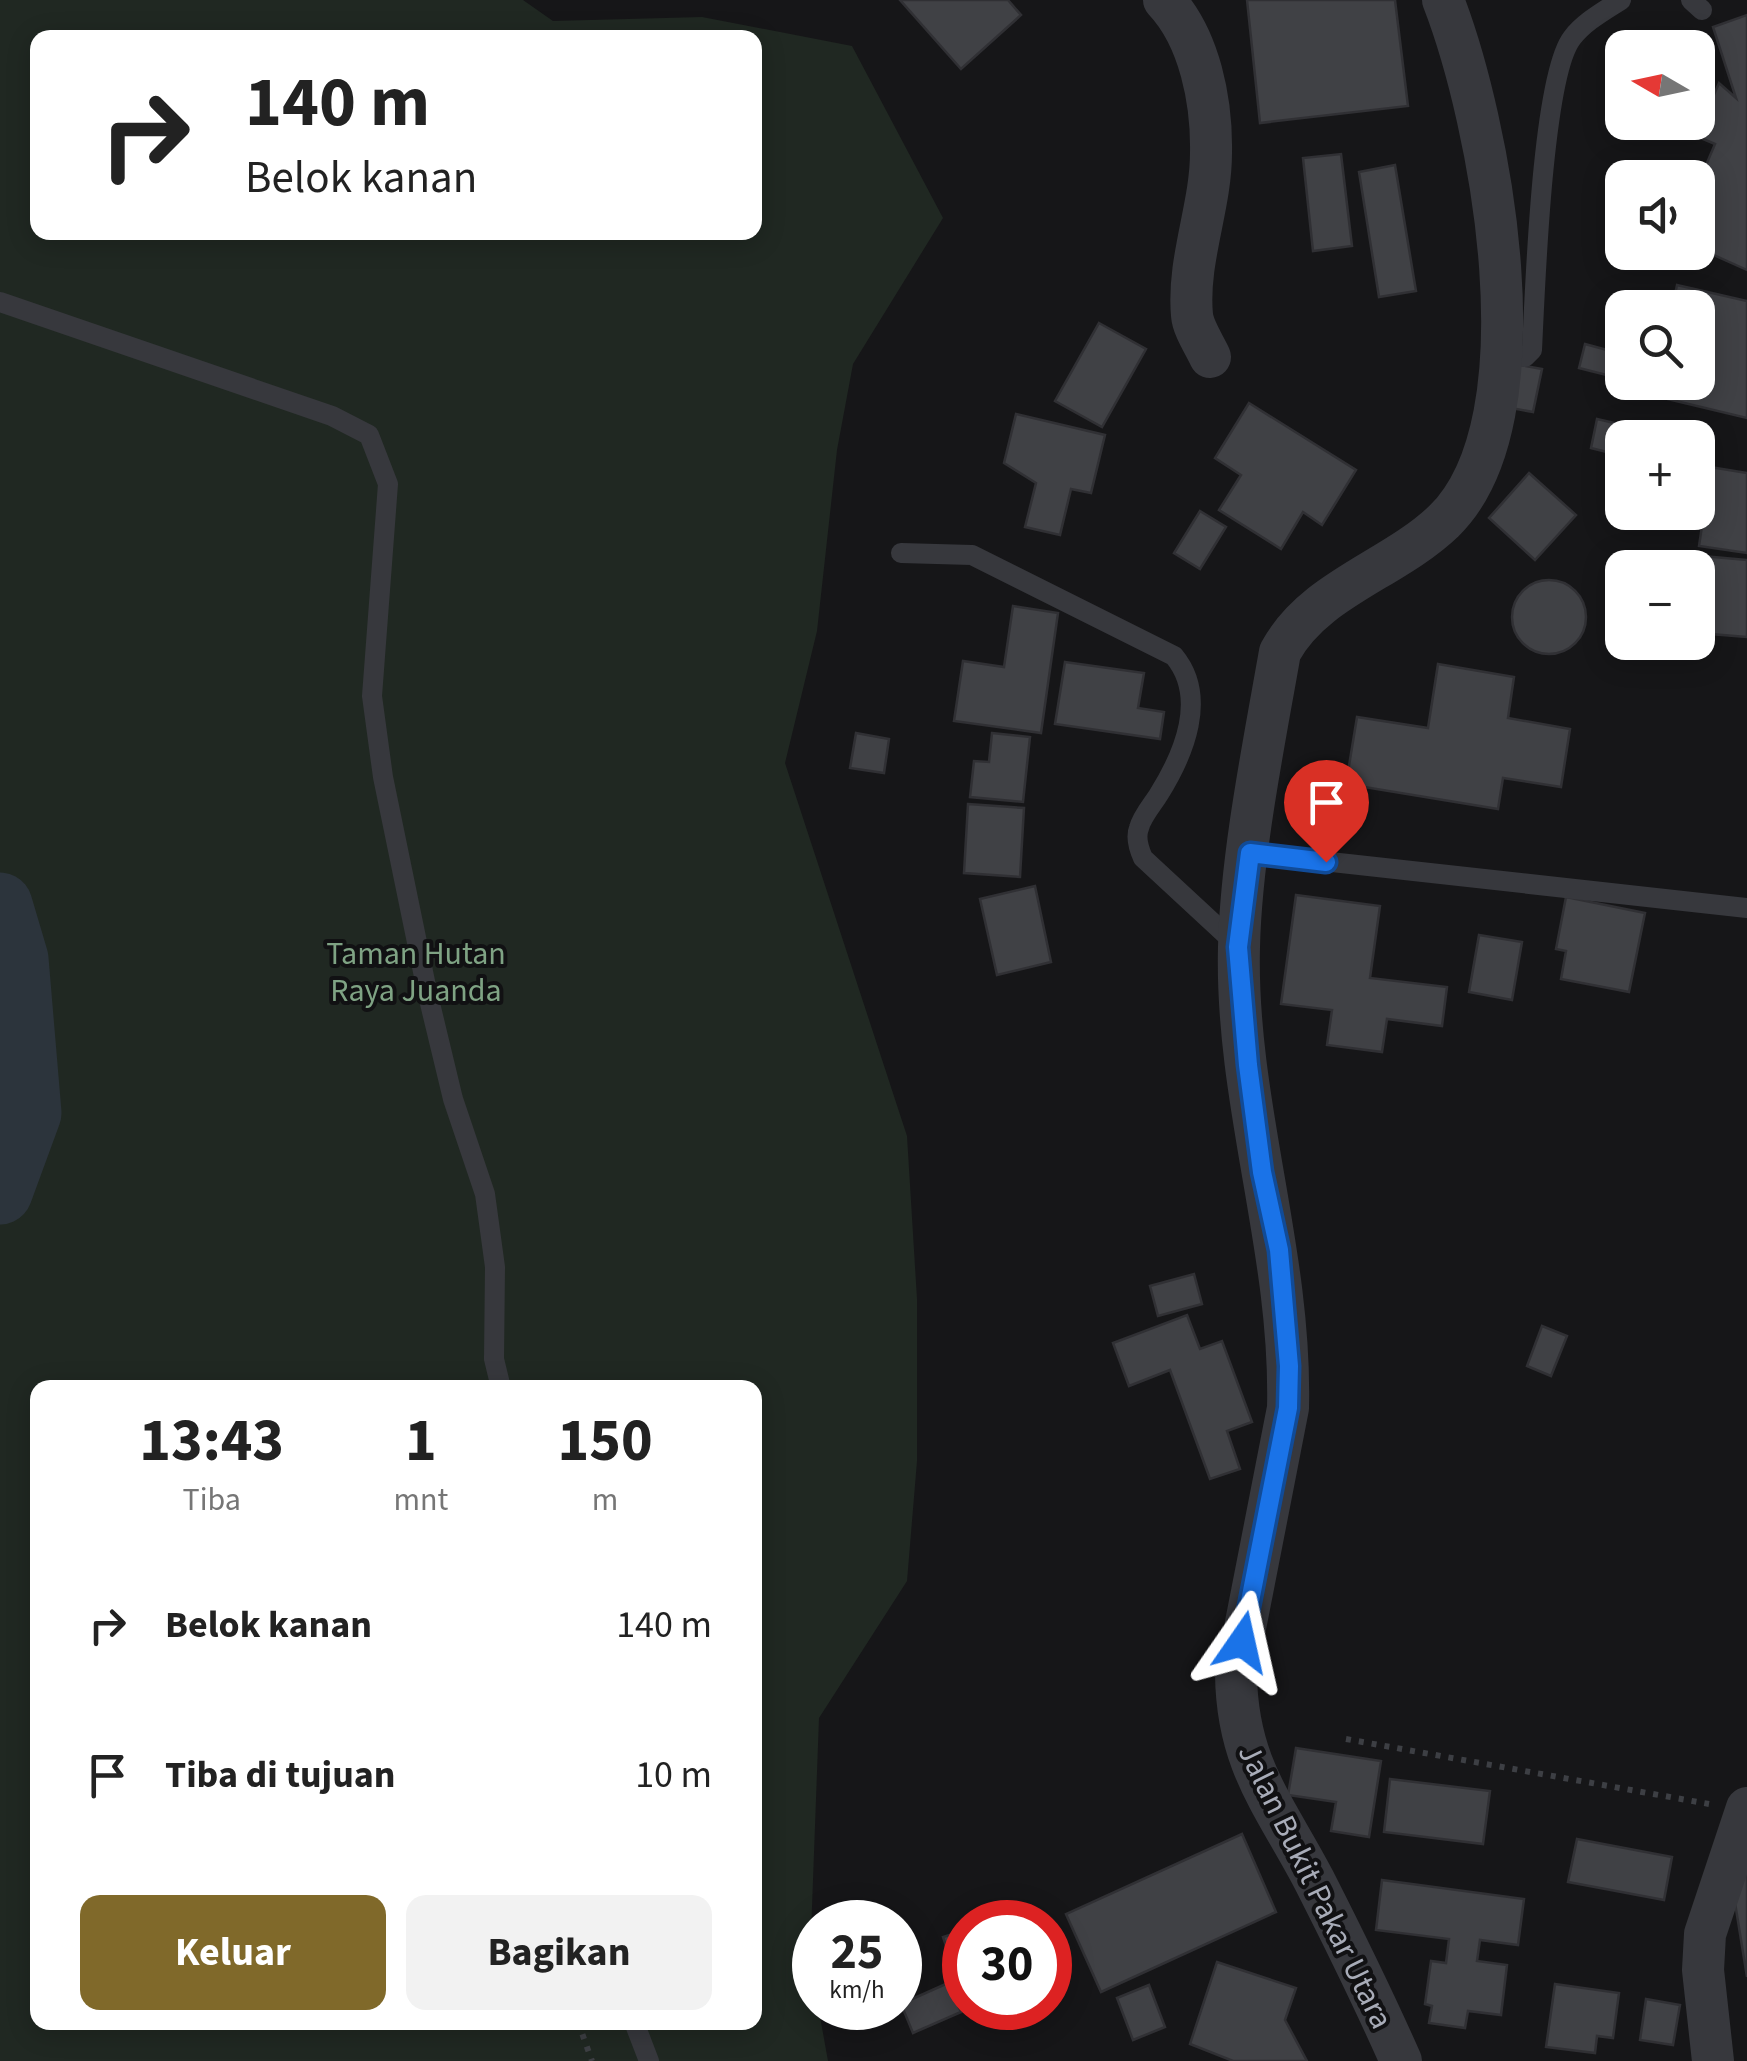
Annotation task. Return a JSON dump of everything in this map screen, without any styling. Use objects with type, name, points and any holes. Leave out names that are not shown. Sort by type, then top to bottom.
[{"type":"street","points":[[1164,0],[1194,44],[1204,94],[1211,153],[1193,276],[1192,318],[1210,357]]},
{"type":"street","name":"Jalan Bukit Pakar Utara","points":[[1402,2061],[1314,1881],[1246,1754],[1237,1715],[1236,1674],[1288,1408],[1289,1366],[1279,1250],[1262,1172],[1248,1065],[1238,947],[1280,652],[1294,626],[1400,557],[1444,520],[1464,496],[1493,416],[1501,335],[1497,232],[1468,64],[1445,1]]},
{"type":"street","points":[[1713,2061],[1702,1970],[1704,1934],[1746,1810]]},
{"type":"lane","points":[[1501,335],[1524,357],[1532,350],[1538,236],[1558,66],[1572,38],[1620,0]]},
{"type":"lane","points":[[0,302],[332,416],[369,435],[388,484],[372,696],[380,761],[426,991],[453,1099],[484,1194],[495,1267],[494,1359],[499,1380]]},
{"type":"lane","points":[[901,554],[972,555],[1174,656],[1187,671],[1192,688],[1184,749],[1138,828],[1138,844],[1143,858],[1238,947]]},
{"type":"lane","points":[[1250,853],[1747,908]]},
{"type":"lane","points":[[637,2030],[648,2061]]},
{"type":"path","points":[[1346,1739],[1746,1810]]},
{"type":"path","points":[[581,2030],[592,2061]]},
{"type":"green space","name":"Taman Hutan Raya Juanda","points":[[0,0],[523,0],[553,21],[702,17],[852,46],[943,218],[853,364],[837,450],[817,631],[785,763],[907,1136],[917,1299],[917,1461],[907,1581],[819,1718],[812,1900],[792,1900],[792,2030],[822,2030],[828,2061],[0,2061]]},
{"type":"building","points":[[900,0],[1008,0],[1021,15],[961,69]]},
{"type":"building","points":[[1247,0],[1395,0],[1408,106],[1260,123]]},
{"type":"building","points":[[1747,15],[1747,270],[1715,256],[1715,160],[1708,160],[1715,144],[1706,140],[1715,140],[1715,92],[1719,83],[1736,98],[1713,27]]},
{"type":"building","points":[[1341,154],[1352,246],[1313,251],[1303,158]]},
{"type":"building","points":[[1395,165],[1416,291],[1379,297],[1359,172]]},
{"type":"building","points":[[1715,294],[1747,301],[1747,418],[1672,400],[1715,400]]},
{"type":"building","points":[[1099,323],[1146,349],[1102,427],[1055,401]]},
{"type":"building","points":[[1585,344],[1605,349],[1605,375],[1579,368]]},
{"type":"building","points":[[1520,365],[1542,369],[1533,412],[1511,408]]},
{"type":"building","points":[[1249,403],[1356,470],[1322,525],[1303,512],[1281,549],[1219,510],[1241,475],[1215,458]]},
{"type":"building","points":[[1016,414],[1105,435],[1091,493],[1071,489],[1060,535],[1025,527],[1036,483],[1004,463]]},
{"type":"building","points":[[1597,419],[1605,421],[1605,452],[1591,448]]},
{"type":"building","points":[[1715,468],[1747,473],[1747,553],[1699,546],[1701,530],[1715,530]]},
{"type":"building","points":[[1529,473],[1576,515],[1535,560],[1489,518]]},
{"type":"building","points":[[1200,511],[1226,527],[1200,569],[1174,553]]},
{"type":"building","points":[[1715,557],[1747,560],[1747,637],[1715,634]]},
{"type":"building","points":[[1549,580],[1575,591],[1586,617],[1575,643],[1549,654],[1523,643],[1512,617],[1523,591]]},
{"type":"building","points":[[1013,606],[1058,613],[1041,733],[954,721],[963,661],[1004,667]]},
{"type":"building","points":[[1065,662],[1144,673],[1138,708],[1164,712],[1160,739],[1055,724]]},
{"type":"building","points":[[1438,664],[1514,677],[1508,718],[1570,729],[1561,787],[1503,778],[1498,809],[1346,784],[1357,717],[1428,728]]},
{"type":"building","points":[[856,733],[889,739],[884,773],[850,768]]},
{"type":"building","points":[[992,733],[1030,737],[1023,802],[970,797],[974,761],[989,762]]},
{"type":"building","points":[[968,804],[1024,808],[1020,877],[964,873]]},
{"type":"building","points":[[1035,886],[1051,962],[997,975],[980,899]]},
{"type":"building","points":[[1296,895],[1380,906],[1370,978],[1447,987],[1442,1026],[1387,1019],[1382,1052],[1327,1045],[1332,1010],[1281,1004]]},
{"type":"building","points":[[1566,897],[1645,913],[1629,992],[1561,979],[1566,951],[1556,949]]},
{"type":"building","points":[[1479,935],[1522,942],[1512,1000],[1469,992]]},
{"type":"building","points":[[1194,1274],[1202,1304],[1158,1316],[1150,1286]]},
{"type":"building","points":[[1187,1315],[1200,1349],[1222,1341],[1252,1422],[1227,1431],[1240,1469],[1210,1479],[1170,1370],[1129,1386],[1113,1343]]},
{"type":"building","points":[[1542,1326],[1567,1336],[1551,1376],[1527,1366]]},
{"type":"building","points":[[1296,1748],[1381,1761],[1369,1837],[1331,1831],[1336,1802],[1288,1795]]},
{"type":"building","points":[[1390,1779],[1490,1791],[1483,1844],[1384,1832]]},
{"type":"building","points":[[1242,1834],[1276,1912],[1101,1992],[1072,1927],[1072,1911]]},
{"type":"building","points":[[1577,1839],[1672,1857],[1664,1900],[1568,1882]]},
{"type":"building","points":[[1747,1875],[1747,1977],[1731,1878]]},
{"type":"building","points":[[1382,1880],[1524,1899],[1518,1945],[1480,1940],[1477,1961],[1507,1965],[1501,2015],[1468,2011],[1465,2028],[1429,2023],[1432,2006],[1425,2004],[1431,1961],[1446,1963],[1449,1939],[1376,1930]]},
{"type":"building","points":[[1217,1962],[1296,1988],[1285,2020],[1307,2061],[1233,2061],[1190,2044]]},
{"type":"building","points":[[1555,1984],[1619,1993],[1613,2038],[1597,2036],[1595,2053],[1546,2047]]},
{"type":"building","points":[[1149,1985],[1165,2027],[1133,2040],[1117,1998]]},
{"type":"building","points":[[942,1986],[942,2020],[922,2029],[922,1995]]},
{"type":"building","points":[[1646,1999],[1680,2005],[1673,2045],[1640,2040]]},
{"type":"waterway","points":[[0,905],[16,959],[29,1113],[0,1192]]},
{"type":"route","points":[[1242,1642],[1288,1408],[1289,1366],[1279,1250],[1262,1172],[1248,1065],[1238,947],[1250,853],[1326,862]]}]
